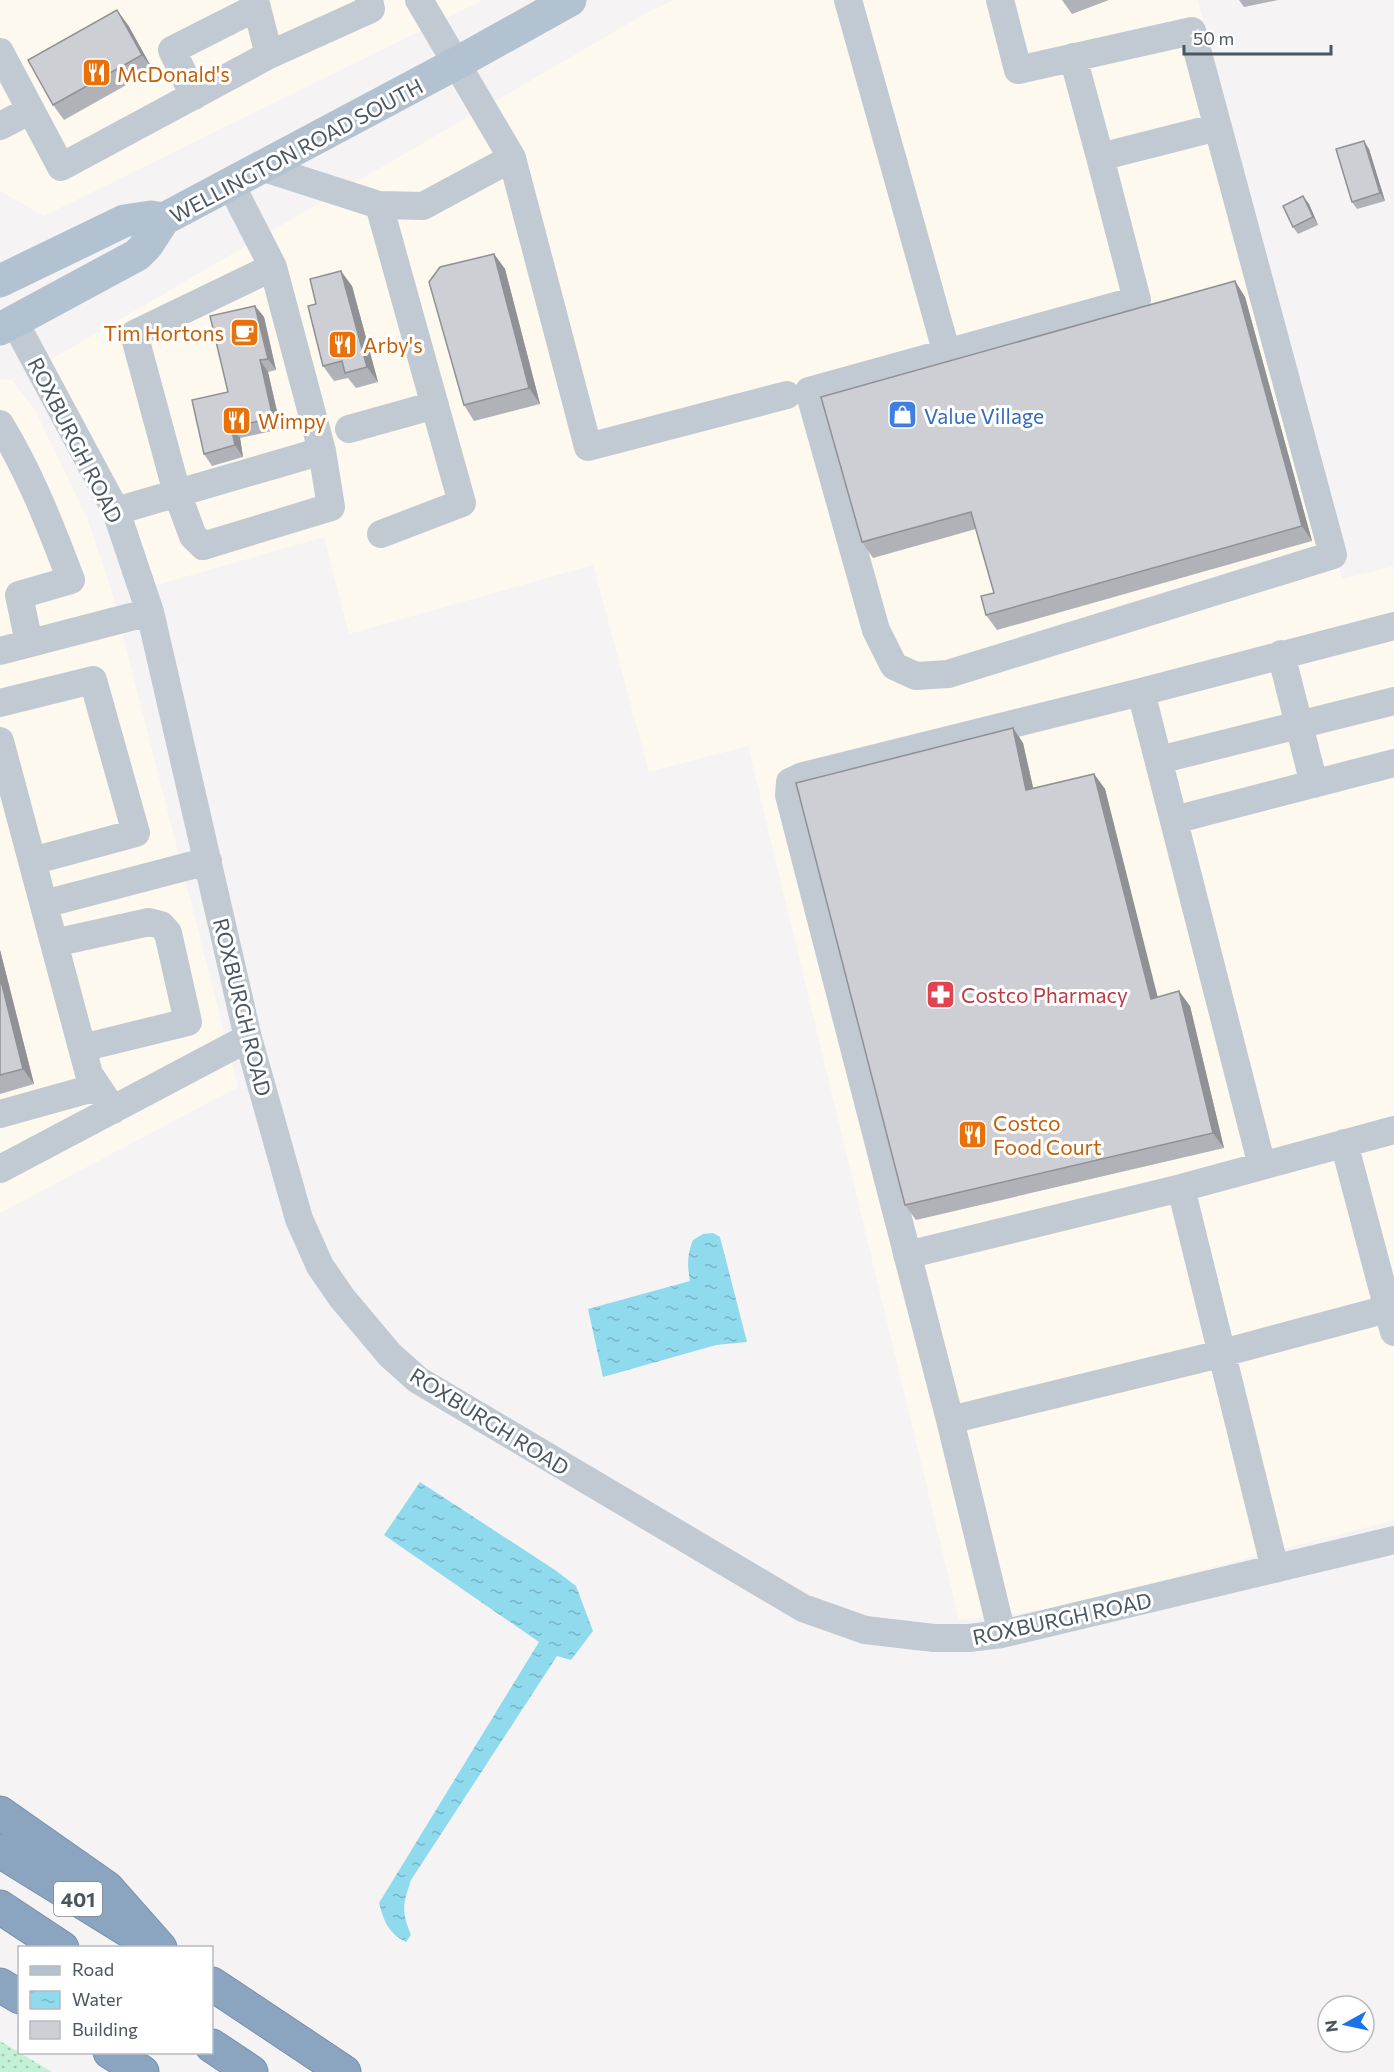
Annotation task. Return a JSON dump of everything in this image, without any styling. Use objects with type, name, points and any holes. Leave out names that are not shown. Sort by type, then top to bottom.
[{"type":"highway","points":[[0,1813],[107,1888],[157,1946]]},
{"type":"highway","name":"401","points":[[0,1851],[156,1946]]},
{"type":"highway","name":"401","points":[[0,1906],[60,1946]]},
{"type":"highway","points":[[0,1984],[18,1996]]},
{"type":"highway","points":[[213,1985],[344,2072]]},
{"type":"highway","points":[[213,2047],[251,2072]]},
{"type":"highway","points":[[113,2054],[142,2072]]},
{"type":"main road","name":"WELLINGTON ROAD SOUTH","points":[[4,316],[136,255],[147,245],[164,219],[457,63],[570,0]]},
{"type":"main road","points":[[0,281],[124,221],[151,217],[164,219]]},
{"type":"street","points":[[1,58],[61,167],[269,56],[371,9],[369,0]]},
{"type":"street","points":[[419,0],[512,158],[588,447],[787,395]]},
{"type":"street","points":[[848,0],[947,354]]},
{"type":"street","points":[[1000,0],[1018,70],[1073,57],[1192,31],[1332,555],[948,674],[916,676],[894,666],[876,630],[809,391],[1137,300],[1073,57]]},
{"type":"street","points":[[194,96],[172,50],[256,3],[269,56]]},
{"type":"street","points":[[0,126],[31,110]]},
{"type":"street","points":[[1100,157],[1218,127]]},
{"type":"street","points":[[261,167],[379,205],[423,206],[512,158]]},
{"type":"street","points":[[230,183],[276,277],[322,451],[331,507],[202,546],[193,536],[177,493],[134,334],[276,277]]},
{"type":"street","points":[[379,205],[462,503],[381,534]]},
{"type":"street","name":"ROXBURGH ROAD","points":[[4,316],[116,511],[150,612],[248,1038],[299,1219],[320,1266],[342,1299],[390,1355],[418,1380],[803,1608],[865,1630],[934,1638],[969,1638],[1002,1634],[1394,1540]]},
{"type":"street","points":[[348,429],[435,405]]},
{"type":"street","points":[[0,424],[46,515],[71,580],[19,595],[29,643]]},
{"type":"street","points":[[116,511],[322,451]]},
{"type":"street","points":[[0,651],[150,612]]},
{"type":"street","points":[[1002,1634],[950,1420],[789,795],[790,782],[803,776],[1394,626]]},
{"type":"street","points":[[1281,654],[1314,784]]},
{"type":"street","points":[[0,703],[93,680],[136,833],[32,861]]},
{"type":"street","points":[[1141,692],[1262,1166]]},
{"type":"street","points":[[1159,759],[1394,701]]},
{"type":"street","points":[[0,741],[89,1074],[113,1110]]},
{"type":"street","points":[[1174,820],[1394,763]]},
{"type":"street","points":[[44,904],[208,861]]},
{"type":"street","points":[[54,943],[149,922],[161,925],[168,933],[188,1022],[82,1048]]},
{"type":"street","points":[[0,1169],[248,1038]]},
{"type":"street","points":[[0,1114],[97,1087]]},
{"type":"street","points":[[907,1255],[1180,1188],[1344,1143],[1393,1135]]},
{"type":"street","points":[[950,1420],[1222,1353],[1391,1320],[1344,1143]]},
{"type":"street","points":[[1180,1188],[1275,1569]]},
{"type":"shaded area","points":[[0,0],[483,0],[44,216],[0,191]]},
{"type":"shaded area","points":[[674,0],[1198,0],[1342,579],[1394,566],[1394,1520],[1056,1608],[959,1620],[748,746],[649,772],[593,565],[349,634],[324,537],[143,589],[38,367],[650,11]]},
{"type":"shaded area","points":[[0,379],[12,380],[36,412],[87,518],[110,585],[238,1087],[0,1213]]},
{"type":"green space","points":[[0,2041],[18,2052],[18,2054],[52,2072],[0,2072]]},
{"type":"water","points":[[713,1233],[720,1237],[747,1342],[716,1345],[603,1377],[588,1309],[690,1281],[688,1260],[693,1240],[703,1234]]},
{"type":"water","points":[[420,1482],[576,1586],[593,1631],[571,1660],[557,1656],[411,1880],[404,1907],[411,1935],[406,1942],[395,1935],[388,1926],[379,1903],[539,1642],[384,1535]]},
{"type":"building","name":"McDonald's","points":[[117,10],[142,55],[53,105],[28,60]]},
{"type":"building","points":[[1364,141],[1380,193],[1352,202],[1336,149]]},
{"type":"building","points":[[1303,196],[1313,217],[1293,227],[1283,206]]},
{"type":"building","points":[[494,254],[529,388],[464,405],[429,282],[440,267]]},
{"type":"building","points":[[341,271],[367,367],[345,373],[342,361],[323,366],[308,306],[316,304],[310,279]]},
{"type":"building","points":[[1235,281],[1302,526],[986,615],[981,596],[994,593],[971,512],[862,542],[821,397]]},
{"type":"building","points":[[255,306],[268,359],[260,360],[273,418],[231,427],[235,445],[204,454],[192,400],[228,392],[210,316]]},
{"type":"building","points":[[1013,728],[1026,790],[1094,774],[1151,999],[1179,991],[1213,1133],[905,1205],[796,783]]},
{"type":"building","points":[[0,977],[23,1069],[0,1075]]},
{"type":"place","name":"McDonald's","points":[[96,73]]},
{"type":"place","name":"Tim Hortons","points":[[245,332]]},
{"type":"place","name":"Arby's","points":[[342,344]]},
{"type":"place","name":"Value Village","points":[[903,415]]},
{"type":"place","name":"Wimpy","points":[[237,420]]},
{"type":"place","name":"Costco Pharmacy","points":[[940,994]]},
{"type":"place","name":"Costco Food Court","points":[[972,1134]]}]
